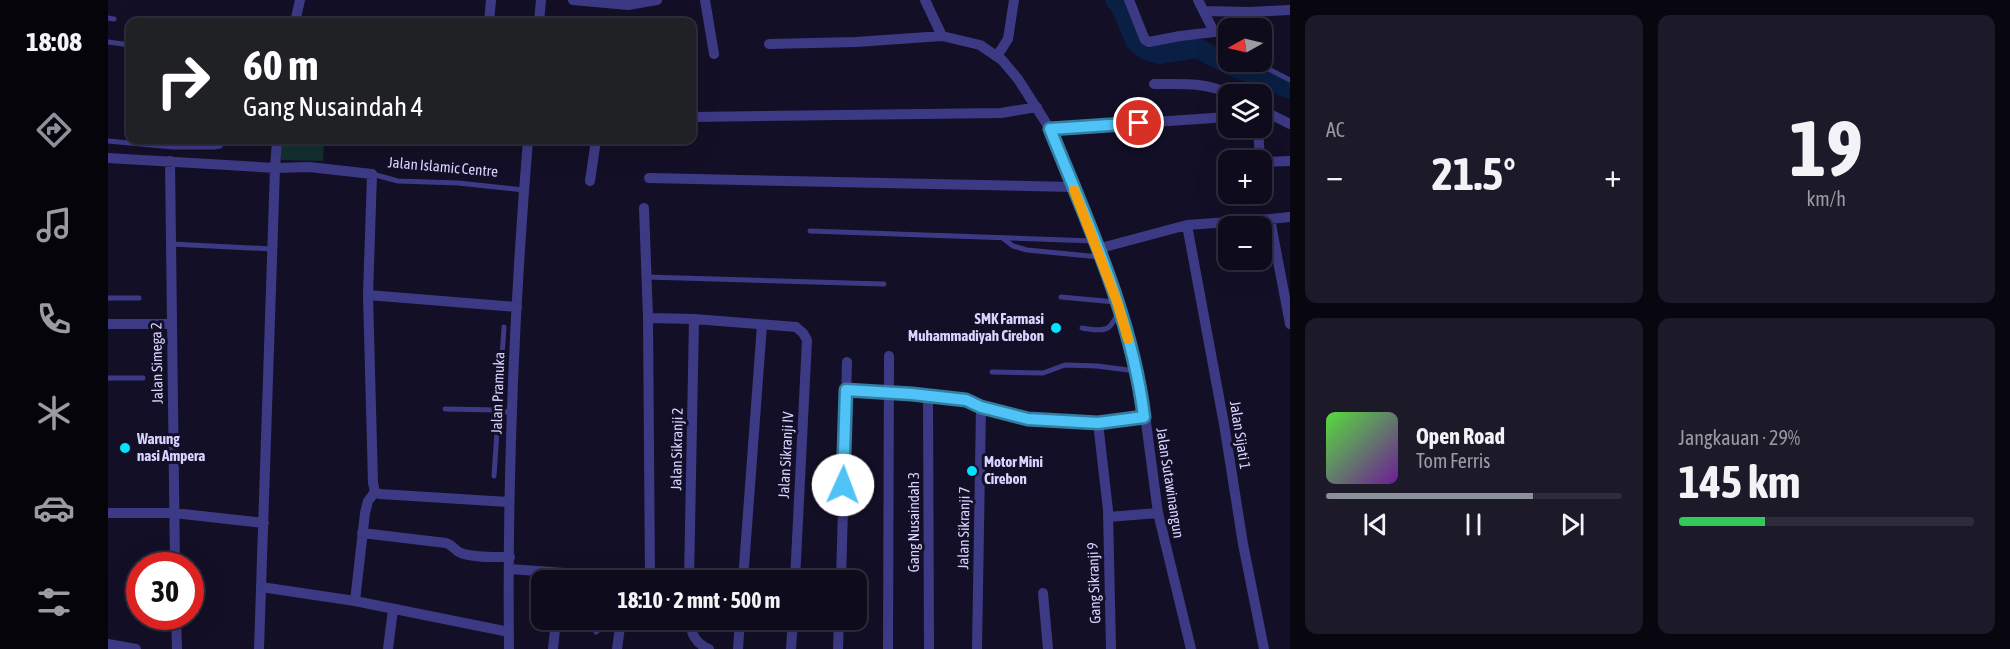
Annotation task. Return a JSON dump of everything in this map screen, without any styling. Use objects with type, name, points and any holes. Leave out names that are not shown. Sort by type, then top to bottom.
[{"type":"street","points":[[296,18],[300,0]]},
{"type":"street","points":[[489,18],[491,0]]},
{"type":"street","points":[[540,18],[542,0]]},
{"type":"street","points":[[573,0],[626,2],[657,0]]},
{"type":"street","points":[[705,0],[714,54]]},
{"type":"street","points":[[925,0],[942,36]]},
{"type":"street","points":[[997,56],[1008,39],[1014,0]]},
{"type":"street","points":[[1129,0],[1145,40],[1149,42],[1214,32],[1198,0]]},
{"type":"street","points":[[1204,11],[1290,10]]},
{"type":"street","name":"Jalan Sutawinangun","points":[[769,44],[856,42],[942,36],[980,45],[997,56],[1018,79],[1050,129],[1117,302],[1142,392],[1158,513],[1191,649]]},
{"type":"street","points":[[1154,84],[1189,83],[1218,89]]},
{"type":"street","points":[[696,117],[1001,113],[1037,107]]},
{"type":"street","points":[[1272,115],[1290,124]]},
{"type":"street","points":[[1050,129],[1218,118]]},
{"type":"street","points":[[259,649],[277,144]]},
{"type":"street","name":"Jalan Pramuka","points":[[509,649],[508,502],[528,144]]},
{"type":"street","points":[[590,181],[595,144]]},
{"type":"street","name":"Jalan Islamic Centre","points":[[108,158],[275,168],[309,167],[372,174]]},
{"type":"street","name":"Jalan Simega 2","points":[[170,161],[175,552]]},
{"type":"street","points":[[1272,161],[1290,161]]},
{"type":"street","points":[[372,174],[368,295],[375,492]]},
{"type":"street","points":[[649,178],[1073,187]]},
{"type":"street","points":[[644,208],[648,318],[650,570]]},
{"type":"street","points":[[1272,219],[1290,217]]},
{"type":"street","points":[[1097,249],[1187,225],[1218,223]]},
{"type":"street","name":"Jalan Sijati 1","points":[[1187,225],[1224,424],[1243,544],[1264,649]]},
{"type":"street","points":[[1272,230],[1290,324]]},
{"type":"street","points":[[368,295],[517,307]]},
{"type":"street","points":[[648,318],[694,319],[762,325],[744,570]]},
{"type":"street","name":"Jalan Sikranji 2","points":[[689,570],[694,319]]},
{"type":"street","points":[[108,324],[172,324]]},
{"type":"street","name":"Jalan Sikranji IV","points":[[762,325],[796,327],[807,340],[796,570]]},
{"type":"street","points":[[888,649],[887,394],[889,356]]},
{"type":"street","points":[[841,570],[847,362]]},
{"type":"street","points":[[846,390],[966,400],[981,407],[1028,419],[1098,423],[1144,417]]},
{"type":"street","name":"Gang Nusaindah 3","points":[[928,396],[929,649]]},
{"type":"street","name":"Jalan Sikranji 7","points":[[977,649],[981,407]]},
{"type":"street","name":"Gang Sikranji 9","points":[[1098,423],[1108,517],[1111,649]]},
{"type":"street","points":[[375,492],[508,502]]},
{"type":"street","points":[[355,601],[362,533],[368,501],[375,492]]},
{"type":"street","points":[[108,513],[174,513],[264,523]]},
{"type":"street","points":[[1108,517],[1158,513]]},
{"type":"street","points":[[362,533],[446,543],[467,554],[510,557]]},
{"type":"street","points":[[510,569],[531,572]]},
{"type":"street","points":[[261,587],[355,601],[509,632]]},
{"type":"street","points":[[1043,593],[1048,649]]},
{"type":"street","points":[[388,649],[393,609]]},
{"type":"street","points":[[176,630],[177,649]]},
{"type":"street","points":[[553,649],[555,630]]},
{"type":"street","points":[[617,649],[620,630]]},
{"type":"street","points":[[691,630],[695,639],[708,649]]},
{"type":"street","points":[[738,649],[739,630]]},
{"type":"street","points":[[791,649],[792,630]]},
{"type":"street","points":[[838,649],[839,630]]},
{"type":"street","points":[[108,644],[136,649]]},
{"type":"lane","points":[[1214,32],[1218,35]]},
{"type":"lane","points":[[108,42],[126,44]]},
{"type":"lane","points":[[1272,71],[1290,80]]},
{"type":"lane","points":[[108,141],[126,143]]},
{"type":"lane","points":[[140,144],[215,147],[221,144]]},
{"type":"lane","name":"Jalan Islamic Centre","points":[[372,174],[398,181],[458,183],[524,190]]},
{"type":"lane","points":[[810,231],[1003,238],[1097,249]]},
{"type":"lane","points":[[1003,238],[1013,246],[1027,250],[1097,249]]},
{"type":"lane","points":[[171,243],[272,249]]},
{"type":"lane","points":[[647,277],[884,284]]},
{"type":"lane","points":[[1061,297],[1117,302]]},
{"type":"lane","points":[[108,298],[139,298]]},
{"type":"lane","points":[[1082,328],[1104,330],[1120,314]]},
{"type":"lane","points":[[494,476],[504,327]]},
{"type":"lane","points":[[992,372],[1043,373],[1065,365],[1136,371]]},
{"type":"lane","points":[[108,378],[143,378]]},
{"type":"lane","points":[[445,410],[497,410],[512,413]]},
{"type":"green space","points":[[281,144],[324,144],[323,161],[281,160]]},
{"type":"waterway","points":[[1115,0],[1120,5],[1136,42],[1146,50],[1159,54],[1197,48],[1232,66],[1290,89]]},
{"type":"slow traffic","points":[[1074,190],[1117,302],[1128,339]]},
{"type":"place","name":"SMK Farmasi Muhammadiyah Cirebon","points":[[1056,328]]},
{"type":"place","name":"Warung nasi Ampera","points":[[125,448]]},
{"type":"place","name":"Motor Mini Cirebon","points":[[972,471]]},
{"type":"route","points":[[843,485],[846,390],[966,400],[981,407],[1028,419],[1098,423],[1144,417],[1142,392],[1117,302],[1050,129],[1139,123]]}]
